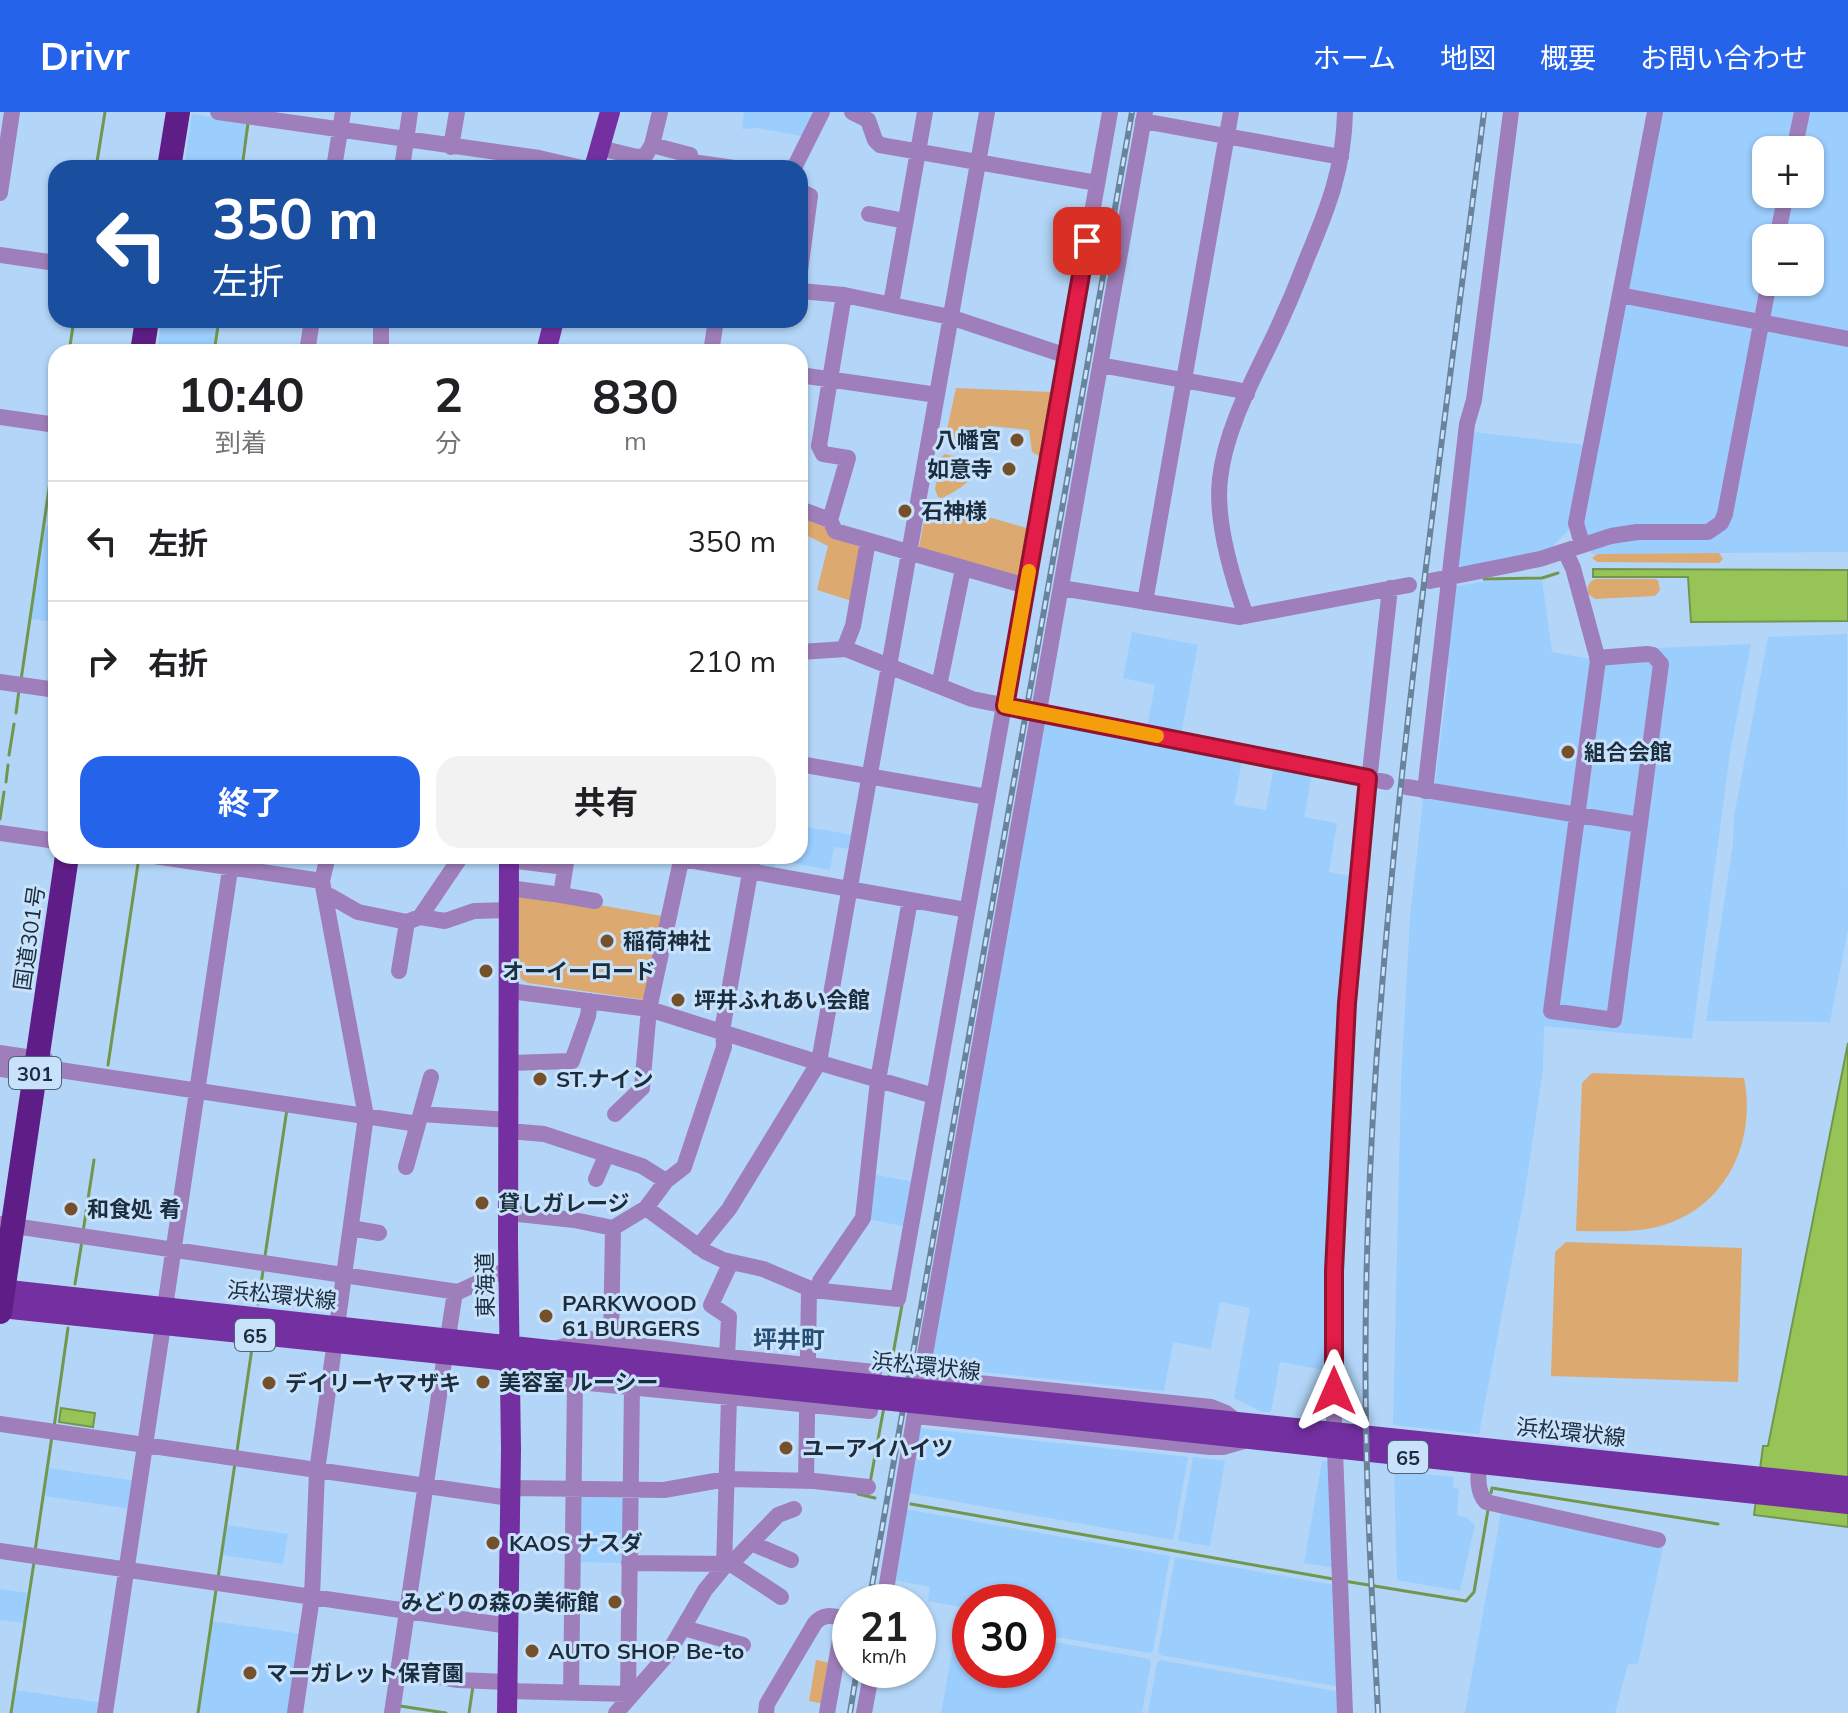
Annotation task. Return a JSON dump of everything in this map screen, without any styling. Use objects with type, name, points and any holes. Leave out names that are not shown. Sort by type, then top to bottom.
[{"type":"highway","points":[[170,160],[178,112]]},
{"type":"highway","name":"国道301号","points":[[1,1301],[6,1225],[36,1067],[66,864]]},
{"type":"main road","points":[[597,158],[610,112]]},
{"type":"main road","name":"東海道","points":[[507,1713],[510,1493],[509,864]]},
{"type":"main road","name":"浜松環状線","points":[[1,1301],[1244,1430],[1470,1457],[1745,1483],[1848,1486]]},
{"type":"main road","name":"浜松環状線","points":[[1745,1483],[1848,1504]]},
{"type":"street","points":[[0,193],[12,112]]},
{"type":"street","points":[[218,112],[451,147],[493,160],[548,160]]},
{"type":"street","points":[[335,160],[343,112]]},
{"type":"street","points":[[403,160],[410,112]]},
{"type":"street","points":[[451,147],[457,112]]},
{"type":"street","points":[[597,158],[641,157],[652,145],[660,112]]},
{"type":"street","points":[[798,160],[822,112]]},
{"type":"street","points":[[852,112],[868,120],[880,145],[1097,183]]},
{"type":"street","points":[[891,304],[925,112]]},
{"type":"street","points":[[698,1247],[729,1209],[819,1062],[987,112]]},
{"type":"street","points":[[646,1208],[714,1257],[763,1269],[814,1290],[898,1299],[1110,112]]},
{"type":"street","points":[[1145,602],[1231,112]]},
{"type":"street","points":[[1246,616],[1222,524],[1219,494],[1226,449],[1336,186],[1345,112]]},
{"type":"street","points":[[1425,791],[1468,416],[1474,400],[1511,112]]},
{"type":"street","points":[[1582,544],[1576,523],[1655,112]]},
{"type":"street","points":[[1797,136],[1802,112]]},
{"type":"street","points":[[887,1584],[1144,116],[1226,136],[1341,157]]},
{"type":"street","points":[[652,145],[690,155],[691,160]]},
{"type":"street","points":[[869,214],[905,221]]},
{"type":"street","points":[[0,255],[48,262]]},
{"type":"street","points":[[808,292],[844,295],[950,317],[1067,356]]},
{"type":"street","points":[[844,295],[819,446],[823,454],[848,458],[830,520],[835,531],[1026,586]]},
{"type":"street","points":[[1620,295],[1848,339]]},
{"type":"street","points":[[1430,581],[1540,559],[1624,534],[1703,533],[1713,530],[1725,514],[1766,296]]},
{"type":"street","points":[[1100,365],[1247,394]]},
{"type":"street","points":[[808,376],[937,395]]},
{"type":"street","points":[[0,417],[48,424]]},
{"type":"street","points":[[808,512],[830,520]]},
{"type":"street","points":[[844,649],[853,626],[868,541]]},
{"type":"street","points":[[1565,551],[1573,568],[1597,658],[1551,1011],[1614,1020],[1661,664],[1647,654],[1597,658]]},
{"type":"street","points":[[939,686],[963,569]]},
{"type":"street","points":[[1061,588],[1240,617],[1409,585]]},
{"type":"street","points":[[1345,1713],[1334,1440],[1334,1271],[1348,975],[1390,588]]},
{"type":"street","points":[[808,651],[844,649],[972,699],[1386,782]]},
{"type":"street","points":[[0,682],[48,689]]},
{"type":"street","points":[[808,766],[987,797]]},
{"type":"street","points":[[1407,787],[1640,825]]},
{"type":"street","points":[[0,833],[48,840]]},
{"type":"street","points":[[105,1713],[231,864]]},
{"type":"street","points":[[238,864],[324,889],[330,896],[358,912],[445,921],[474,911],[510,910]]},
{"type":"street","points":[[295,1713],[312,1597],[317,1471],[366,1116],[324,889],[327,864]]},
{"type":"street","points":[[399,971],[413,920],[454,864]]},
{"type":"street","points":[[561,895],[566,864]]},
{"type":"street","points":[[615,1114],[642,1088],[649,1009],[681,864]]},
{"type":"street","points":[[508,1213],[574,1220],[613,1228],[646,1208],[666,1181],[684,1167],[724,1047],[723,1033],[752,864],[849,889],[967,910]]},
{"type":"street","points":[[509,888],[595,901]]},
{"type":"street","points":[[806,1481],[806,1365],[814,1290],[863,1218],[878,1080],[910,900]]},
{"type":"street","points":[[510,991],[649,1009],[934,1096]]},
{"type":"street","points":[[510,1063],[572,1061],[590,1001]]},
{"type":"street","points":[[0,1053],[36,1067]]},
{"type":"street","points":[[0,1061],[117,1087],[133,1081],[366,1116],[509,1126],[539,1132],[642,1166],[666,1181]]},
{"type":"street","points":[[0,1069],[36,1067]]},
{"type":"street","points":[[406,1167],[431,1077]]},
{"type":"street","points":[[596,1179],[606,1156]]},
{"type":"street","points":[[6,1225],[455,1292],[499,1273],[508,1273]]},
{"type":"street","points":[[351,1228],[379,1233]]},
{"type":"street","points":[[611,1342],[613,1228]]},
{"type":"street","points":[[728,1563],[729,1317],[711,1305],[731,1262]]},
{"type":"street","points":[[392,1713],[455,1292]]},
{"type":"street","points":[[553,1358],[569,1381],[632,1387],[729,1377],[806,1365],[874,1372],[870,1411],[806,1404],[729,1377],[611,1342],[588,1339],[553,1358]]},
{"type":"street","points":[[916,1416],[1210,1447],[1235,1445],[1244,1430],[1226,1413],[1211,1407],[921,1377]]},
{"type":"street","points":[[571,1693],[575,1381]]},
{"type":"street","points":[[624,1701],[632,1387]]},
{"type":"street","points":[[0,1424],[425,1487],[510,1493],[573,1489],[672,1489],[726,1479],[806,1481],[868,1487]]},
{"type":"street","points":[[1470,1457],[1486,1502],[1658,1540]]},
{"type":"street","points":[[624,1701],[667,1655],[705,1590],[728,1563],[778,1515],[794,1509]]},
{"type":"street","points":[[751,1543],[791,1560]]},
{"type":"street","points":[[0,1551],[509,1626]]},
{"type":"street","points":[[629,1563],[728,1563],[781,1597]]},
{"type":"street","points":[[766,1713],[767,1704],[815,1623],[819,1618],[831,1616],[844,1618],[827,1713]]},
{"type":"street","points":[[684,1628],[743,1645]]},
{"type":"street","points":[[398,1670],[624,1701],[639,1713]]},
{"type":"street","points":[[864,1713],[869,1688]]},
{"type":"shaded area","points":[[744,112],[820,112],[807,137],[757,128],[742,129]]},
{"type":"shaded area","points":[[1660,112],[1848,112],[1848,552],[1592,554],[1580,529]]},
{"type":"shaded area","points":[[192,114],[247,122],[241,160],[185,160]]},
{"type":"shaded area","points":[[161,328],[217,328],[214,344],[158,344]]},
{"type":"shaded area","points":[[956,388],[1051,392],[1043,454],[1039,456],[1032,452],[1029,430],[991,426],[970,451],[948,447],[945,439]]},
{"type":"shaded area","points":[[1473,432],[1586,445],[1570,529],[1548,551],[1462,569],[1456,564]]},
{"type":"shaded area","points":[[945,454],[968,460],[974,467],[965,484],[942,498],[938,497],[935,489],[941,457]]},
{"type":"shaded area","points":[[928,500],[1030,529],[1021,578],[921,550]]},
{"type":"shaded area","points":[[808,520],[824,526],[830,537],[861,547],[852,601],[817,590],[828,546],[808,536]]},
{"type":"shaded area","points":[[44,526],[48,527],[48,621],[31,619]]},
{"type":"shaded area","points":[[1719,553],[1723,559],[1719,563],[1597,562],[1592,558],[1597,554]]},
{"type":"shaded area","points":[[1593,569],[1848,570],[1848,621],[1691,622],[1688,577],[1593,577]]},
{"type":"shaded area","points":[[1596,579],[1654,579],[1658,580],[1660,590],[1655,596],[1595,599],[1588,594],[1588,589]]},
{"type":"shaded area","points":[[1542,580],[1552,652],[1590,659],[1611,650],[1751,644],[1730,753],[1692,1039],[1544,1026],[1543,1069],[1525,1192],[1479,1434],[1393,1425],[1401,1081],[1410,917],[1423,800],[1545,817],[1435,784],[1449,670],[1444,660],[1453,587],[1485,581]]},
{"type":"shaded area","points":[[1132,632],[1198,645],[1181,734],[1147,727],[1155,685],[1123,678]]},
{"type":"shaded area","points":[[1847,634],[1848,929],[1830,1022],[1706,1021],[1733,844],[1734,816],[1768,637]]},
{"type":"shaded area","points":[[1040,720],[1242,760],[1234,805],[1266,810],[1274,766],[1312,774],[1304,817],[1337,823],[1329,872],[1354,877],[1330,1371],[1280,1362],[1271,1412],[1262,1412],[1234,1398],[1250,1308],[1220,1302],[1211,1349],[1173,1342],[1164,1391],[925,1366]]},
{"type":"shaded area","points":[[808,827],[853,835],[850,849],[834,847],[830,870],[798,864],[808,864]]},
{"type":"shaded area","points":[[758,864],[775,864],[774,870],[758,868]]},
{"type":"shaded area","points":[[524,892],[662,916],[646,1000],[528,983],[521,979],[518,972],[519,895]]},
{"type":"shaded area","points":[[1848,1043],[1848,1527],[1754,1515],[1763,1446],[1768,1446]]},
{"type":"shaded area","points":[[1592,1073],[1744,1078],[1747,1102],[1740,1149],[1718,1190],[1701,1206],[1681,1218],[1647,1229],[1576,1231],[1582,1083]]},
{"type":"shaded area","points":[[871,1174],[916,1182],[908,1227],[866,1219]]},
{"type":"shaded area","points":[[1566,1242],[1742,1248],[1738,1382],[1551,1376],[1555,1252]]},
{"type":"shaded area","points":[[61,1408],[95,1413],[93,1427],[59,1422]]},
{"type":"shaded area","points":[[919,1428],[1188,1457],[1173,1540],[908,1493]]},
{"type":"shaded area","points":[[1193,1457],[1225,1461],[1210,1546],[1178,1541]]},
{"type":"shaded area","points":[[1322,1461],[1331,1462],[1335,1568],[1304,1563]]},
{"type":"shaded area","points":[[49,1468],[136,1481],[132,1509],[44,1496]]},
{"type":"shaded area","points":[[1394,1471],[1454,1477],[1453,1488],[1459,1489],[1457,1515],[1475,1525],[1460,1591],[1397,1580]]},
{"type":"shaded area","points":[[580,1497],[626,1498],[625,1563],[580,1562]]},
{"type":"shaded area","points":[[905,1509],[1170,1556],[1153,1651],[1150,1653],[1056,1637],[1056,1584],[952,1584],[952,1606],[936,1602],[936,1584],[893,1580]]},
{"type":"shaded area","points":[[1501,1513],[1663,1548],[1638,1664],[1628,1664],[1615,1713],[1465,1713]]},
{"type":"shaded area","points":[[226,1525],[288,1534],[283,1564],[222,1555]]},
{"type":"shaded area","points":[[1175,1557],[1335,1585],[1340,1687],[1160,1655],[1158,1652]]},
{"type":"shaded area","points":[[0,1589],[28,1593],[24,1623],[0,1620]]},
{"type":"shaded area","name":"マーガレット保育園","points":[[212,1621],[302,1634],[290,1713],[199,1713]]},
{"type":"shaded area","points":[[1056,1642],[1149,1659],[1151,1662],[1142,1713],[941,1713],[952,1652],[952,1688],[1056,1688]]},
{"type":"shaded area","points":[[816,1660],[831,1663],[824,1704],[809,1701]]},
{"type":"shaded area","points":[[1160,1660],[1340,1692],[1341,1713],[1148,1713]]},
{"type":"shaded area","points":[[16,1690],[103,1703],[102,1713],[12,1713]]},
{"type":"waterway","points":[[97,160],[105,112]]},
{"type":"waterway","points":[[243,160],[248,123]]},
{"type":"waterway","points":[[70,344],[73,328]]},
{"type":"waterway","points":[[215,344],[218,328]]},
{"type":"waterway","points":[[21,680],[48,496]]},
{"type":"waterway","points":[[1484,579],[1542,578],[1558,573]]},
{"type":"waterway","points":[[16,713],[19,690]]},
{"type":"waterway","points":[[9,755],[14,724]]},
{"type":"waterway","points":[[6,782],[8,765]]},
{"type":"waterway","points":[[0,819],[4,792]]},
{"type":"waterway","points":[[108,1065],[138,864]]},
{"type":"waterway","points":[[265,1256],[287,1109]]},
{"type":"waterway","points":[[83,1232],[94,1160]]},
{"type":"waterway","points":[[75,1284],[82,1241]]},
{"type":"waterway","points":[[258,1304],[263,1271]]},
{"type":"waterway","points":[[889,1376],[902,1305]]},
{"type":"waterway","points":[[54,1427],[68,1328]]},
{"type":"waterway","points":[[237,1451],[252,1348]]},
{"type":"waterway","points":[[870,1483],[884,1407]]},
{"type":"waterway","points":[[35,1551],[52,1436]]},
{"type":"waterway","points":[[218,1578],[235,1463]]},
{"type":"waterway","points":[[1491,1493],[1492,1488],[1718,1524]]},
{"type":"waterway","points":[[858,1494],[875,1498]]},
{"type":"waterway","points":[[911,1504],[1333,1579]]},
{"type":"waterway","points":[[1344,1581],[1466,1601],[1474,1592],[1488,1510]]},
{"type":"waterway","points":[[11,1713],[34,1562]]},
{"type":"waterway","points":[[198,1713],[216,1590]]},
{"type":"waterway","points":[[469,1713],[473,1686]]},
{"type":"waterway","points":[[400,1706],[446,1713]]},
{"type":"railway","points":[[872,1584],[1132,112]]},
{"type":"railway","points":[[1378,1713],[1365,1370],[1368,1218],[1376,1067],[1409,708],[1484,112]]},
{"type":"railway","points":[[850,1713],[854,1688]]},
{"type":"slow traffic","points":[[1029,571],[1005,706],[1157,736]]},
{"type":"place","name":"八幡宮","points":[[1017,440]]},
{"type":"place","name":"如意寺","points":[[1009,469]]},
{"type":"place","name":"石神様","points":[[905,511]]},
{"type":"place","name":"組合会館","points":[[1568,752]]},
{"type":"place","name":"稲荷神社","points":[[607,941]]},
{"type":"place","name":"オーイーロード","points":[[486,971]]},
{"type":"place","name":"坪井ふれあい会館","points":[[678,1000]]},
{"type":"place","name":"ST.ナイン","points":[[540,1079]]},
{"type":"place","name":"貸しガレージ","points":[[482,1203]]},
{"type":"place","name":"和食処 肴","points":[[71,1209]]},
{"type":"place","name":"PARKWOOD 61 BURGERS","points":[[546,1316]]},
{"type":"place","name":"美容室 ルーシー","points":[[483,1382]]},
{"type":"place","name":"デイリーヤマザキ","points":[[269,1383]]},
{"type":"place","name":"ユーアイハイツ","points":[[786,1448]]},
{"type":"place","name":"KAOS ナスダ","points":[[493,1543]]},
{"type":"place","name":"みどりの森の美術館","points":[[615,1602]]},
{"type":"place","name":"AUTO SHOP Be-to","points":[[532,1651]]},
{"type":"place","name":"マーガレット保育園","points":[[250,1673]]},
{"type":"district","name":"坪井町","points":[[789,1339]]},
{"type":"route","points":[[1087,241],[1005,706],[1368,778],[1347,1003],[1334,1271],[1334,1391]]}]
